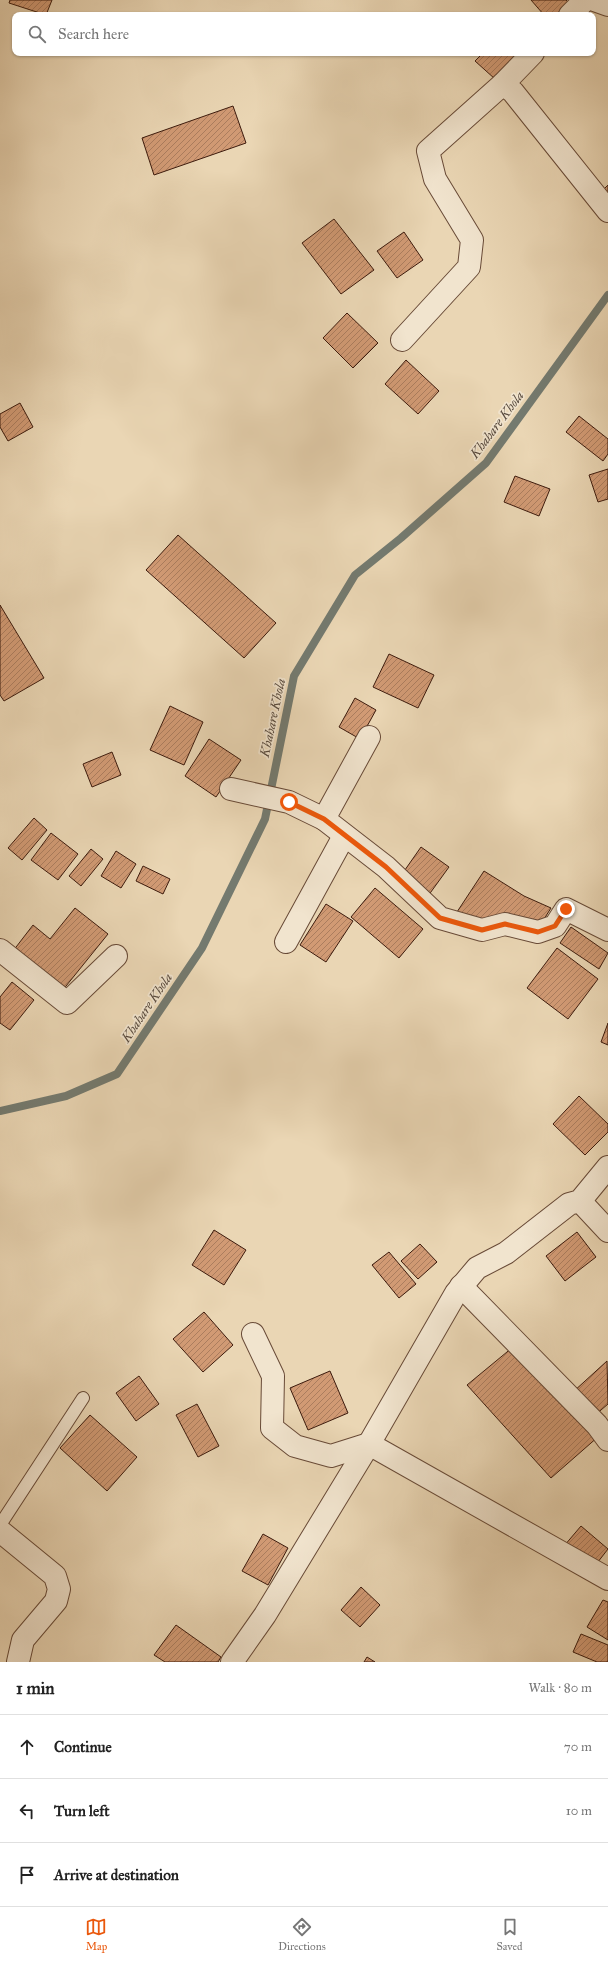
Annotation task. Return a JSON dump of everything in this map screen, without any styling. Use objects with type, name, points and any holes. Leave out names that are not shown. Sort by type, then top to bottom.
[{"type":"street","points":[[573,12],[585,0]]},
{"type":"street","points":[[594,0],[608,5]]},
{"type":"street","points":[[402,340],[469,267],[472,240],[435,179],[428,150],[503,84],[530,56]]},
{"type":"street","points":[[503,84],[513,92],[608,211]]},
{"type":"street","points":[[324,819],[369,738]]},
{"type":"street","points":[[237,791],[289,802],[324,819],[386,867],[440,918],[482,930],[505,924],[538,932],[555,926],[566,909],[608,930]]},
{"type":"street","points":[[286,942],[344,836]]},
{"type":"street","points":[[0,950],[67,1003],[116,956]]},
{"type":"street","points":[[232,1662],[265,1615],[369,1444],[456,1292],[477,1268],[506,1253],[569,1204],[580,1200],[608,1167]]},
{"type":"street","points":[[580,1200],[608,1231]]},
{"type":"street","points":[[461,1286],[597,1425],[608,1440]]},
{"type":"street","points":[[253,1334],[273,1376],[272,1428],[295,1446],[331,1456],[369,1444],[606,1572]]},
{"type":"street","points":[[0,1532],[55,1576],[59,1589],[56,1601],[23,1640],[18,1662]]},
{"type":"lane","points":[[0,1525],[83,1398]]},
{"type":"building","points":[[10,0],[52,0],[47,12],[37,12],[9,3]]},
{"type":"building","points":[[531,0],[566,0],[570,4],[561,12],[541,12]]},
{"type":"building","points":[[480,56],[515,56],[495,79],[475,61]]},
{"type":"building","points":[[233,106],[246,143],[154,175],[142,138]]},
{"type":"building","points":[[608,185],[608,197],[602,191]]},
{"type":"building","points":[[334,219],[374,270],[341,294],[302,243]]},
{"type":"building","points":[[404,232],[423,260],[397,278],[377,251]]},
{"type":"building","points":[[347,313],[378,343],[353,368],[323,338]]},
{"type":"building","points":[[406,360],[439,391],[418,414],[385,384]]},
{"type":"building","points":[[20,403],[33,427],[8,441],[0,427],[0,414]]},
{"type":"building","points":[[579,416],[608,439],[608,454],[603,461],[566,432]]},
{"type":"building","points":[[608,469],[608,499],[598,502],[589,475]]},
{"type":"building","points":[[515,476],[550,489],[539,516],[504,502]]},
{"type":"building","points":[[178,535],[276,623],[244,658],[146,570]]},
{"type":"building","points":[[0,605],[44,678],[4,701],[0,695]]},
{"type":"building","points":[[389,654],[434,675],[418,708],[373,687]]},
{"type":"building","points":[[355,698],[376,710],[360,739],[339,727]]},
{"type":"building","points":[[170,706],[203,722],[184,765],[150,750]]},
{"type":"building","points":[[209,739],[241,760],[216,797],[185,776]]},
{"type":"building","points":[[112,752],[121,775],[92,787],[83,764]]},
{"type":"building","points":[[34,818],[47,830],[22,860],[8,848]]},
{"type":"building","points":[[51,833],[78,854],[58,880],[31,860]]},
{"type":"building","points":[[421,847],[449,867],[428,896],[400,877]]},
{"type":"building","points":[[91,849],[103,859],[81,886],[69,876]]},
{"type":"building","points":[[116,851],[136,864],[121,888],[101,876]]},
{"type":"building","points":[[143,866],[170,879],[163,894],[136,881]]},
{"type":"building","points":[[484,871],[524,896],[551,908],[539,927],[455,915]]},
{"type":"building","points":[[375,888],[423,929],[399,958],[351,917]]},
{"type":"building","points":[[326,904],[353,921],[326,962],[300,945]]},
{"type":"building","points":[[75,908],[108,934],[62,991],[13,951],[33,925],[50,939]]},
{"type":"building","points":[[571,927],[608,953],[599,969],[560,943]]},
{"type":"building","points":[[557,948],[598,979],[568,1019],[527,988]]},
{"type":"building","points":[[12,982],[34,1000],[10,1030],[0,1023],[0,997]]},
{"type":"building","points":[[608,1023],[608,1045],[601,1042]]},
{"type":"building","points":[[579,1096],[608,1124],[608,1132],[585,1155],[553,1124]]},
{"type":"building","points":[[214,1230],[246,1250],[224,1285],[192,1265]]},
{"type":"building","points":[[577,1232],[596,1257],[565,1281],[546,1256]]},
{"type":"building","points":[[420,1244],[437,1262],[418,1279],[401,1261]]},
{"type":"building","points":[[389,1252],[416,1284],[399,1298],[372,1265]]},
{"type":"building","points":[[204,1312],[233,1345],[203,1372],[173,1339]]},
{"type":"building","points":[[513,1347],[599,1436],[551,1478],[467,1385]]},
{"type":"building","points":[[607,1361],[608,1404],[594,1416],[573,1392]]},
{"type":"building","points":[[330,1371],[348,1413],[308,1430],[290,1388]]},
{"type":"building","points":[[139,1376],[159,1404],[136,1421],[116,1393]]},
{"type":"building","points":[[197,1404],[219,1446],[198,1457],[176,1415]]},
{"type":"building","points":[[90,1415],[137,1457],[107,1491],[60,1448]]},
{"type":"building","points":[[581,1526],[608,1549],[594,1567],[564,1546]]},
{"type":"building","points":[[263,1534],[288,1548],[268,1585],[242,1571]]},
{"type":"building","points":[[361,1587],[380,1605],[360,1627],[341,1610]]},
{"type":"building","points":[[603,1600],[608,1602],[608,1640],[587,1627]]},
{"type":"building","points":[[176,1625],[221,1657],[218,1662],[165,1662],[154,1655]]},
{"type":"building","points":[[581,1634],[608,1645],[608,1662],[597,1662],[573,1652]]},
{"type":"building","points":[[367,1657],[375,1662],[364,1662]]},
{"type":"waterway","name":"Khahare Khola","points":[[0,1111],[66,1096],[117,1074],[202,948],[265,819],[294,676],[355,575],[401,538],[486,463],[608,295]]},
{"type":"route","points":[[289,802],[324,819],[386,867],[440,918],[482,930],[505,924],[538,932],[555,926],[566,909]]}]
